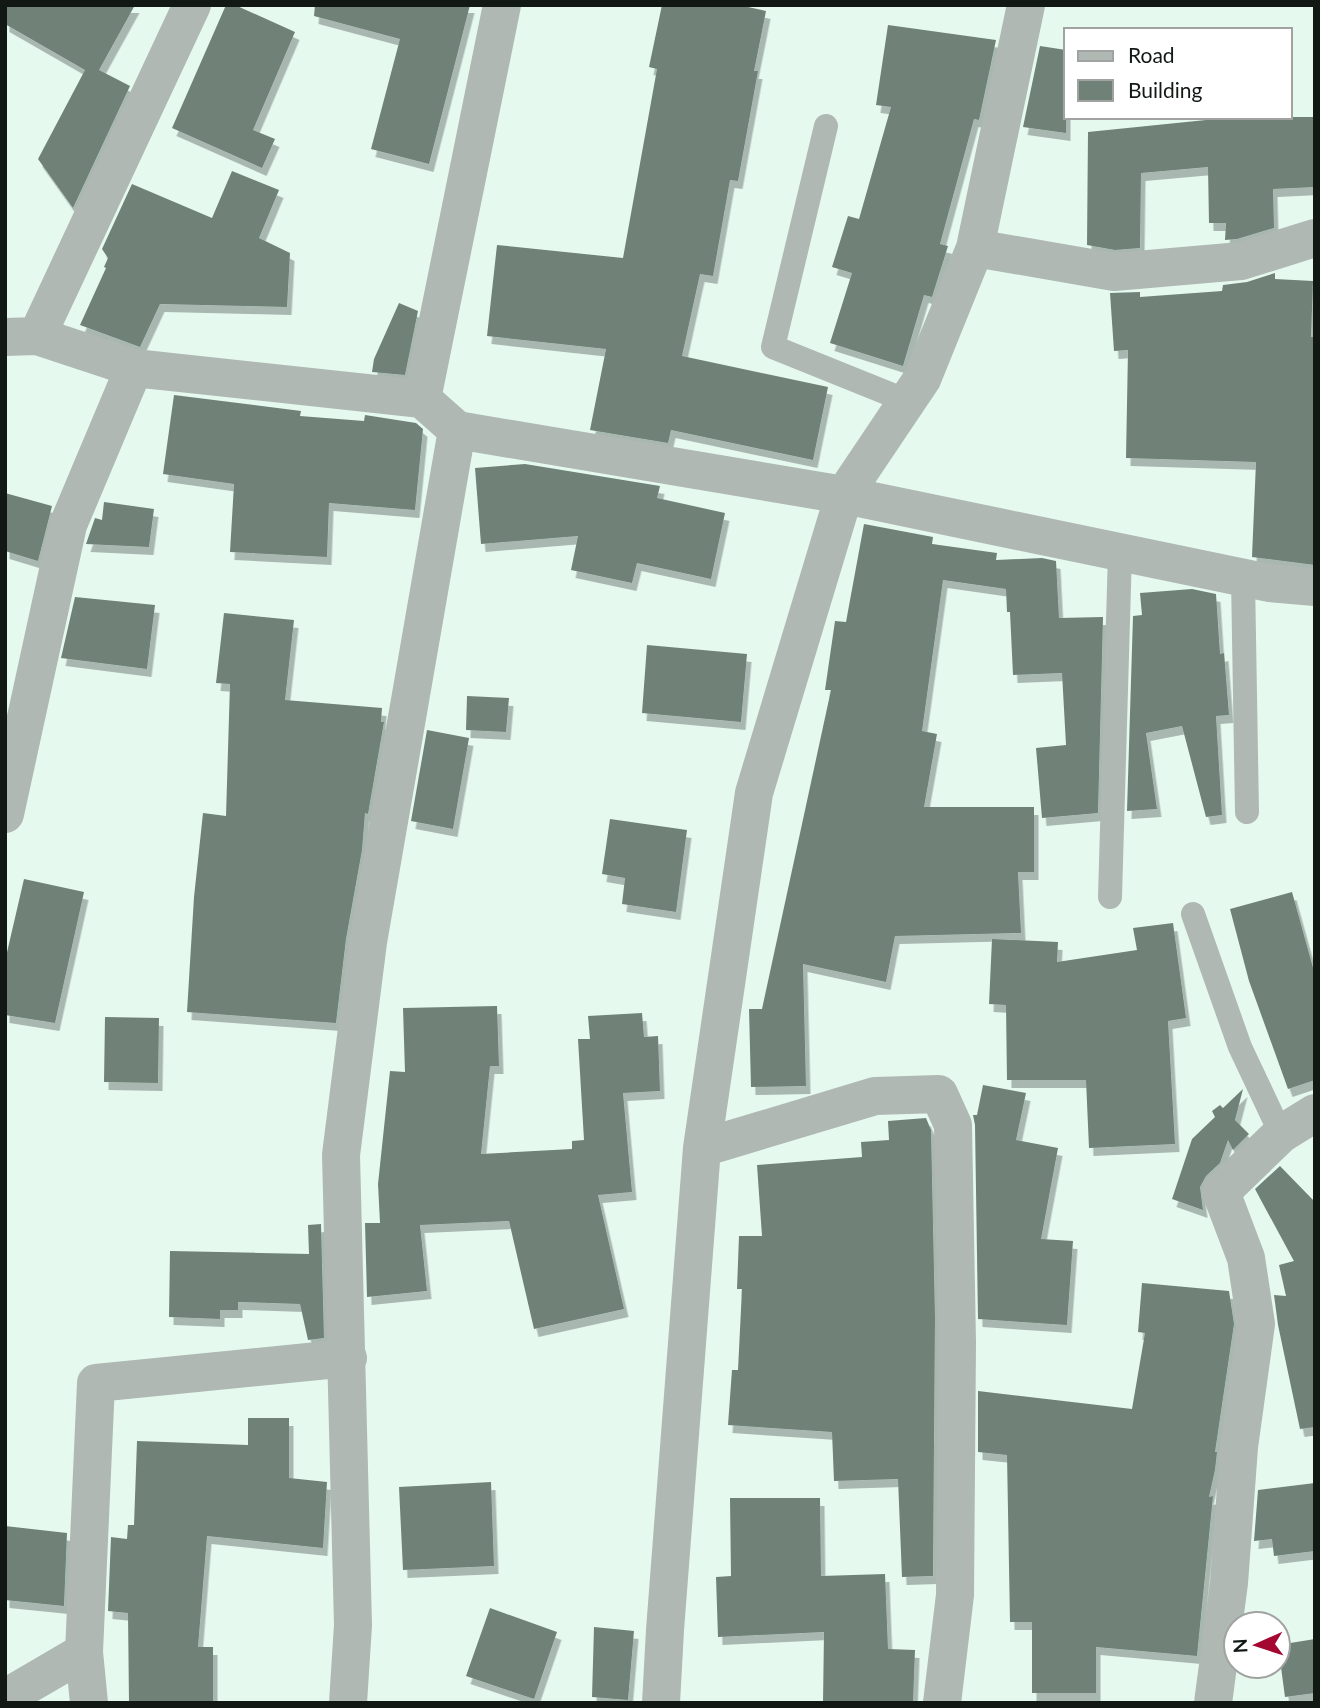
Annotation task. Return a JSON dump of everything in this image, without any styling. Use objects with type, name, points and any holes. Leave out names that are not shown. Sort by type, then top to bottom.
[{"type":"street","points":[[192,5],[21,337],[134,368],[422,399],[457,430],[844,495],[1243,578],[1315,587]]},
{"type":"street","points":[[422,399],[502,5]]},
{"type":"street","points":[[662,1703],[665,1630],[702,1148],[754,793],[844,495],[922,379],[975,248],[1026,5]]},
{"type":"street","points":[[975,248],[1114,272],[1241,261],[1315,238]]},
{"type":"street","points":[[5,814],[17,704],[68,525],[134,368]]},
{"type":"street","points":[[348,1703],[353,1625],[341,1155],[368,942],[457,430]]},
{"type":"street","points":[[702,1148],[875,1096],[939,1094],[953,1125],[956,1315],[955,1582],[942,1703]]},
{"type":"street","points":[[1213,1703],[1229,1583],[1239,1447],[1256,1324],[1246,1258],[1222,1192],[1281,1134],[1315,1113]]},
{"type":"street","points":[[89,1703],[84,1652],[96,1383],[348,1358]]},
{"type":"street","points":[[5,1698],[84,1652]]},
{"type":"lane","points":[[826,126],[773,347],[907,401]]},
{"type":"lane","points":[[1110,897],[1120,552]]},
{"type":"lane","points":[[1243,578],[1247,812]]},
{"type":"lane","points":[[1193,914],[1240,1047],[1281,1134]]},
{"type":"building","points":[[5,5],[135,5],[99,70],[130,86],[73,208],[38,159],[85,70],[5,24]]},
{"type":"building","points":[[226,5],[235,5],[295,32],[253,130],[275,139],[262,168],[172,128]]},
{"type":"building","points":[[315,5],[470,5],[429,164],[371,149],[400,39],[314,16]]},
{"type":"building","points":[[662,5],[739,5],[766,11],[738,181],[730,180],[713,276],[700,274],[682,356],[828,387],[813,460],[671,430],[668,443],[590,430],[606,349],[487,336],[497,245],[623,258],[657,69],[649,67]]},
{"type":"building","points":[[888,25],[996,40],[979,120],[974,119],[940,244],[948,246],[932,297],[924,295],[903,366],[830,343],[852,273],[832,267],[848,216],[859,219],[891,107],[876,105]]},
{"type":"building","points":[[1040,46],[1064,50],[1066,133],[1023,127]]},
{"type":"building","points":[[1315,117],[1315,187],[1273,189],[1274,228],[1225,240],[1226,223],[1209,223],[1208,167],[1141,173],[1140,248],[1115,250],[1087,245],[1088,132],[1206,120]]},
{"type":"building","points":[[232,171],[279,190],[259,238],[290,253],[287,307],[160,304],[140,347],[80,325],[106,268],[104,267],[108,258],[102,249],[132,184],[212,218]]},
{"type":"building","points":[[1275,273],[1275,279],[1313,281],[1311,337],[1315,337],[1315,565],[1252,557],[1256,462],[1126,458],[1128,350],[1114,351],[1110,293],[1140,292],[1140,297],[1222,291],[1223,285],[1247,282]]},
{"type":"building","points":[[399,303],[418,311],[405,375],[372,372],[374,359]]},
{"type":"building","points":[[174,395],[301,411],[300,416],[364,421],[365,415],[416,423],[423,429],[415,510],[329,503],[327,557],[230,552],[234,484],[163,474]]},
{"type":"building","points":[[525,464],[660,486],[657,498],[725,513],[711,579],[637,563],[632,583],[571,570],[578,536],[481,544],[475,468]]},
{"type":"building","points":[[5,493],[52,506],[38,561],[5,551]]},
{"type":"building","points":[[104,502],[154,509],[149,547],[86,544],[95,518],[102,520]]},
{"type":"building","points":[[864,524],[933,537],[932,544],[997,553],[996,560],[1042,558],[1056,561],[1059,618],[1103,617],[1098,813],[1042,818],[1036,748],[1066,745],[1062,673],[1013,675],[1010,612],[1007,612],[1006,589],[943,580],[922,731],[937,734],[924,807],[1034,807],[1034,872],[1018,872],[1021,933],[895,936],[886,982],[803,964],[806,1086],[751,1087],[749,1009],[762,1009],[831,690],[825,690],[835,621],[846,622]]},
{"type":"building","points":[[1192,589],[1216,594],[1220,654],[1224,653],[1229,715],[1216,716],[1222,815],[1206,817],[1182,726],[1146,733],[1157,809],[1127,811],[1133,616],[1142,615],[1140,593]]},
{"type":"building","points":[[75,597],[155,605],[147,669],[61,658]]},
{"type":"building","points":[[224,613],[294,620],[285,700],[382,708],[381,722],[384,722],[368,814],[365,813],[336,1023],[187,1012],[194,897],[203,813],[226,816],[230,684],[216,683]]},
{"type":"building","points":[[647,645],[747,654],[741,722],[642,713]]},
{"type":"building","points":[[467,696],[509,698],[506,732],[466,730]]},
{"type":"building","points":[[427,730],[469,738],[453,829],[411,821]]},
{"type":"building","points":[[610,819],[687,830],[676,912],[622,904],[625,878],[602,874]]},
{"type":"building","points":[[24,879],[84,892],[55,1023],[5,1015],[5,961]]},
{"type":"building","points":[[1292,892],[1315,975],[1315,1080],[1288,1089],[1249,981],[1230,909]]},
{"type":"building","points":[[1173,923],[1186,1018],[1168,1021],[1175,1144],[1089,1148],[1086,1080],[1007,1080],[1006,1005],[989,1004],[992,939],[1058,942],[1057,962],[1137,950],[1133,928]]},
{"type":"building","points":[[497,1006],[499,1066],[490,1066],[481,1154],[572,1149],[572,1141],[584,1140],[578,1039],[590,1039],[588,1016],[642,1013],[644,1037],[658,1036],[660,1091],[623,1093],[632,1192],[598,1195],[624,1309],[534,1329],[509,1221],[420,1225],[427,1291],[367,1297],[365,1223],[380,1223],[378,1184],[390,1071],[405,1072],[403,1008]]},
{"type":"building","points":[[105,1017],[159,1018],[158,1083],[104,1082]]},
{"type":"building","points":[[983,1085],[1026,1093],[1016,1140],[1058,1148],[1041,1239],[1073,1241],[1067,1325],[978,1319],[973,1115],[977,1115]]},
{"type":"building","points":[[1243,1089],[1235,1120],[1249,1134],[1233,1150],[1228,1140],[1220,1163],[1206,1176],[1200,1187],[1203,1210],[1172,1199],[1192,1139],[1215,1117],[1212,1111],[1220,1105],[1223,1108]]},
{"type":"building","points":[[926,1118],[931,1130],[935,1317],[933,1576],[902,1577],[898,1479],[834,1481],[832,1432],[728,1425],[732,1370],[738,1370],[742,1289],[737,1289],[739,1236],[762,1236],[757,1165],[862,1157],[861,1142],[889,1140],[888,1121]]},
{"type":"building","points":[[1280,1166],[1315,1202],[1315,1427],[1300,1429],[1274,1295],[1286,1296],[1279,1265],[1294,1261],[1255,1189]]},
{"type":"building","points":[[321,1224],[324,1338],[308,1340],[300,1304],[238,1302],[238,1310],[220,1310],[220,1319],[169,1317],[170,1251],[309,1254],[308,1225]]},
{"type":"building","points":[[1142,1283],[1229,1291],[1234,1324],[1209,1497],[1213,1496],[1197,1656],[1096,1647],[1096,1693],[1032,1693],[1032,1622],[1010,1622],[1007,1455],[978,1452],[978,1391],[1132,1409],[1145,1333],[1138,1332]]},
{"type":"building","points":[[248,1418],[289,1418],[289,1478],[327,1482],[323,1548],[207,1536],[198,1647],[213,1647],[213,1703],[129,1703],[128,1613],[108,1611],[111,1537],[127,1539],[128,1525],[134,1525],[137,1441],[248,1445]]},
{"type":"building","points":[[491,1482],[494,1566],[403,1570],[399,1487]]},
{"type":"building","points":[[1315,1483],[1315,1551],[1274,1556],[1272,1539],[1254,1541],[1258,1490]]},
{"type":"building","points":[[730,1498],[820,1498],[821,1576],[885,1574],[888,1649],[915,1650],[913,1703],[823,1703],[824,1632],[718,1637],[716,1577],[731,1576]]},
{"type":"building","points":[[5,1526],[67,1533],[64,1606],[5,1600]]},
{"type":"building","points":[[490,1608],[557,1632],[534,1699],[466,1676]]},
{"type":"building","points":[[594,1627],[634,1631],[628,1700],[592,1697]]},
{"type":"building","points":[[1315,1639],[1315,1693],[1285,1697],[1283,1680],[1292,1680],[1292,1643]]}]
